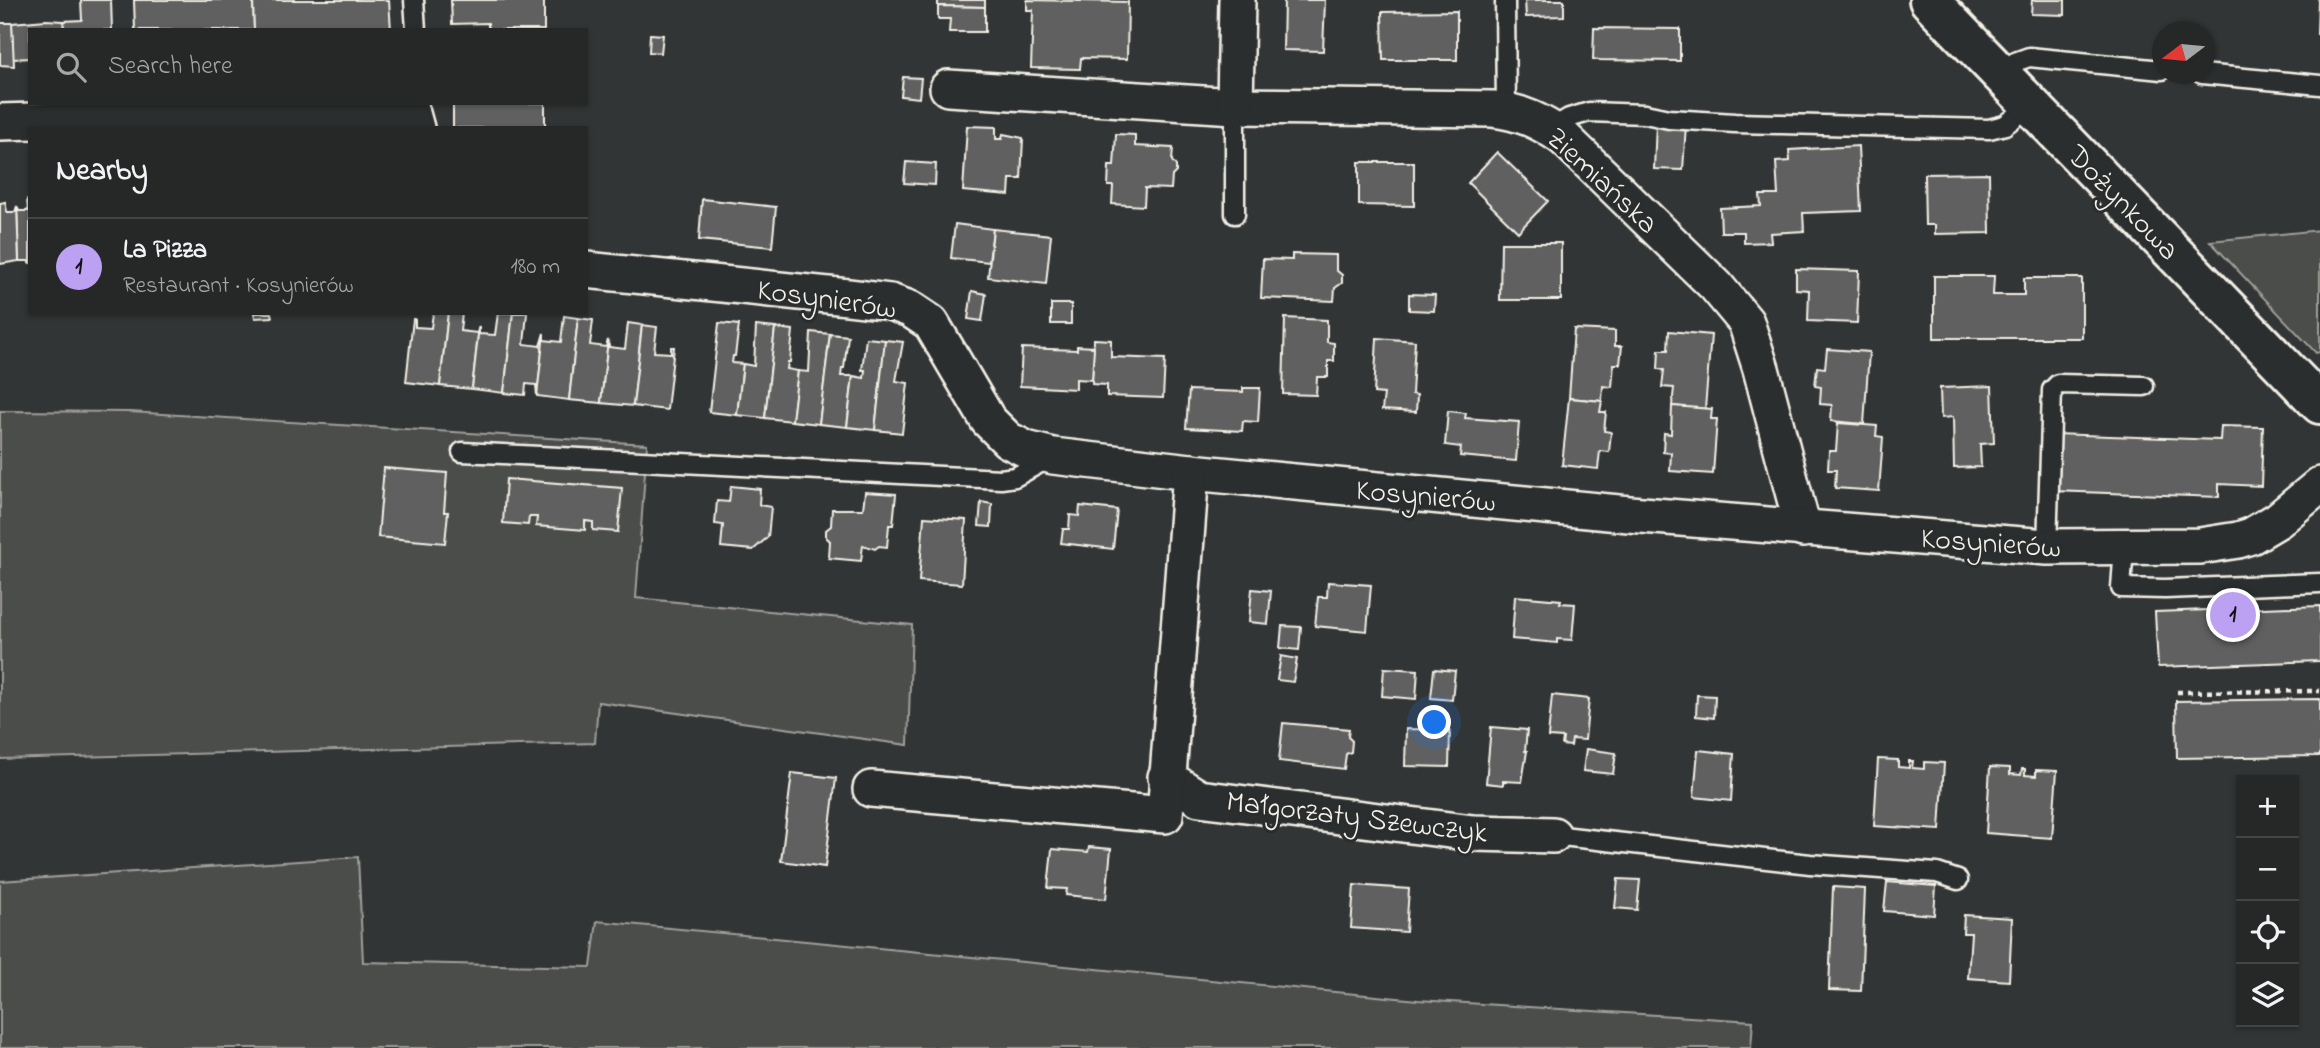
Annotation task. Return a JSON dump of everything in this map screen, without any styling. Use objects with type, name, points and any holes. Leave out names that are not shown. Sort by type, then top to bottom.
[{"type":"street","points":[[1235,106],[1237,0]]},
{"type":"street","name":"Dożynkowa","points":[[1928,0],[2320,404]]},
{"type":"street","name":"Ziemiańska","points":[[948,88],[1235,106],[1506,110],[1528,116],[1564,138],[1716,286],[1745,322],[1761,369],[1803,528]]},
{"type":"street","points":[[0,122],[413,114]]},
{"type":"street","name":"Kosynierów","points":[[588,270],[890,302],[910,309],[931,323],[973,397],[994,426],[1008,440],[1026,449],[1053,456],[1615,513],[2047,547],[2200,546],[2238,540],[2251,536],[2277,520],[2320,485]]},
{"type":"street","points":[[871,789],[1165,815],[1191,472]]},
{"type":"street","name":"Małgorzaty Szewczyk","points":[[1166,778],[1199,797],[1473,833],[1553,835]]},
{"type":"lane","points":[[414,0],[416,28]]},
{"type":"lane","points":[[1504,0],[1506,110]]},
{"type":"lane","points":[[2001,75],[2015,62],[2029,57],[2152,69]]},
{"type":"lane","points":[[2215,75],[2320,85]]},
{"type":"lane","points":[[1235,106],[1235,214]]},
{"type":"lane","points":[[1551,129],[1569,118],[1589,112],[1646,114],[1735,123],[1989,129],[2005,125],[2031,106]]},
{"type":"lane","points":[[2047,547],[2052,390],[2058,384],[2144,386]]},
{"type":"lane","points":[[462,452],[1001,479],[1015,477],[1053,456]]},
{"type":"lane","points":[[2124,547],[2121,588],[2165,589],[2320,583]]},
{"type":"lane","points":[[1553,835],[1810,863],[1937,873],[1958,880]]},
{"type":"path","points":[[2177,692],[2320,691]]},
{"type":"shaded area","points":[[2320,230],[2320,352],[2316,353],[2210,241]]},
{"type":"shaded area","points":[[0,411],[130,412],[647,444],[636,598],[912,625],[908,745],[598,702],[595,743],[0,759]]},
{"type":"shaded area","points":[[358,857],[363,962],[591,967],[597,921],[1418,1000],[1753,1021],[1751,1048],[0,1048],[0,881]]},
{"type":"building","points":[[81,0],[111,0],[112,28],[64,28],[63,21],[82,20]]},
{"type":"building","points":[[134,0],[253,0],[254,28],[135,28]]},
{"type":"building","points":[[253,0],[389,0],[391,28],[254,28]]},
{"type":"building","points":[[451,0],[544,0],[544,28],[488,28],[488,23],[452,24]]},
{"type":"building","points":[[938,0],[985,0],[985,7],[938,6]]},
{"type":"building","points":[[1027,0],[1128,2],[1127,59],[1081,58],[1080,69],[1031,68],[1033,10],[1027,10]]},
{"type":"building","points":[[1284,0],[1325,0],[1323,51],[1283,50]]},
{"type":"building","points":[[1525,0],[1564,0],[1564,16],[1526,17]]},
{"type":"building","points":[[2032,0],[2065,0],[2065,15],[2031,14]]},
{"type":"building","points":[[2320,0],[2320,34],[2317,34]]},
{"type":"building","points":[[938,6],[985,7],[985,32],[949,32],[950,19],[938,19]]},
{"type":"building","points":[[1457,11],[1457,60],[1383,60],[1382,12]]},
{"type":"building","points":[[63,21],[64,28],[28,28],[28,58],[13,59],[12,23]]},
{"type":"building","points":[[0,23],[12,23],[14,66],[0,65]]},
{"type":"building","points":[[1594,28],[1680,29],[1680,61],[1593,60]]},
{"type":"building","points":[[650,34],[663,35],[661,53],[649,52]]},
{"type":"building","points":[[903,77],[921,78],[919,98],[901,96]]},
{"type":"building","points":[[453,105],[545,105],[545,126],[453,126]]},
{"type":"building","points":[[1656,123],[1686,124],[1683,170],[1654,169]]},
{"type":"building","points":[[967,126],[996,127],[996,139],[1002,139],[1003,134],[1023,138],[1021,179],[1010,179],[1009,195],[963,191]]},
{"type":"building","points":[[1116,134],[1135,135],[1135,146],[1173,148],[1172,161],[1176,172],[1172,176],[1171,189],[1145,188],[1144,206],[1112,204],[1113,186],[1108,186],[1109,166],[1114,166]]},
{"type":"building","points":[[1858,146],[1861,211],[1803,213],[1804,231],[1770,233],[1771,242],[1744,243],[1744,232],[1721,232],[1720,208],[1761,206],[1760,195],[1778,195],[1776,162],[1790,161],[1789,150]]},
{"type":"building","points":[[1497,152],[1548,201],[1518,232],[1468,183]]},
{"type":"building","points":[[906,162],[936,164],[935,185],[904,183]]},
{"type":"building","points":[[1359,162],[1414,162],[1414,206],[1359,205]]},
{"type":"building","points":[[1989,173],[1990,233],[1935,234],[1935,225],[1925,225],[1924,174]]},
{"type":"building","points":[[702,199],[776,207],[772,247],[699,240]]},
{"type":"building","points":[[5,201],[7,212],[15,212],[17,206],[19,261],[0,264],[0,203]]},
{"type":"building","points":[[17,206],[19,211],[28,211],[28,261],[19,261]]},
{"type":"building","points":[[955,224],[993,229],[989,262],[951,258]]},
{"type":"building","points":[[993,229],[1051,235],[1046,284],[988,277]]},
{"type":"building","points":[[1501,243],[1561,243],[1561,300],[1500,300]]},
{"type":"building","points":[[1292,254],[1336,255],[1336,270],[1342,275],[1342,283],[1335,288],[1334,301],[1261,298],[1263,259],[1292,260]]},
{"type":"building","points":[[1796,269],[1859,271],[1857,323],[1808,321],[1809,290],[1796,289]]},
{"type":"building","points":[[1934,276],[1994,276],[1993,295],[2024,295],[2024,278],[2082,278],[2082,338],[1934,338]]},
{"type":"building","points":[[972,291],[986,294],[982,321],[968,319]]},
{"type":"building","points":[[1409,294],[1435,295],[1434,311],[1409,310]]},
{"type":"building","points":[[1051,304],[1071,304],[1071,324],[1051,324]]},
{"type":"building","points":[[254,315],[272,317],[255,318]]},
{"type":"building","points":[[433,315],[448,315],[440,386],[406,382],[413,319],[415,327],[431,328]]},
{"type":"building","points":[[448,315],[462,315],[460,331],[477,333],[479,326],[472,389],[440,386]]},
{"type":"building","points":[[498,315],[513,315],[504,393],[472,389],[479,326],[479,334],[495,335]]},
{"type":"building","points":[[513,315],[527,315],[524,344],[540,346],[544,333],[537,396],[536,385],[526,384],[525,395],[504,393]]},
{"type":"building","points":[[564,316],[578,318],[569,400],[537,396],[544,333],[544,340],[561,342]]},
{"type":"building","points":[[578,318],[593,320],[590,345],[606,347],[608,340],[601,403],[569,400]]},
{"type":"building","points":[[1285,318],[1327,320],[1327,342],[1334,343],[1334,361],[1328,361],[1328,377],[1317,377],[1316,395],[1283,394]]},
{"type":"building","points":[[628,323],[642,325],[633,406],[601,403],[608,340],[609,347],[625,349]]},
{"type":"building","points":[[719,323],[739,325],[732,363],[743,364],[737,415],[709,412]]},
{"type":"building","points":[[642,325],[657,327],[654,352],[671,353],[671,347],[674,347],[667,410],[633,406]]},
{"type":"building","points":[[756,326],[775,328],[765,418],[737,415],[743,364],[754,366]]},
{"type":"building","points":[[775,328],[793,330],[787,369],[798,371],[792,421],[765,418]]},
{"type":"building","points":[[1574,329],[1615,331],[1615,346],[1622,346],[1620,364],[1614,364],[1612,387],[1603,386],[1602,401],[1569,398]]},
{"type":"building","points":[[1669,331],[1711,335],[1705,409],[1672,406],[1674,388],[1662,387],[1664,370],[1658,369],[1659,350],[1668,350]]},
{"type":"building","points":[[811,332],[830,334],[819,424],[792,421],[798,371],[809,372]]},
{"type":"building","points":[[830,334],[848,336],[841,376],[853,376],[847,427],[819,424]]},
{"type":"building","points":[[866,338],[885,340],[875,430],[847,427],[853,376],[864,378],[865,370],[862,370]]},
{"type":"building","points":[[1377,338],[1415,341],[1412,394],[1417,395],[1416,412],[1382,410],[1384,394],[1374,393]]},
{"type":"building","points":[[1094,339],[1111,340],[1111,357],[1165,359],[1163,398],[1107,396],[1107,385],[1092,384]]},
{"type":"building","points":[[885,340],[903,342],[896,381],[908,383],[902,433],[875,430]]},
{"type":"building","points":[[1077,346],[1094,347],[1092,380],[1076,379],[1076,389],[1020,386],[1022,348],[1077,350]]},
{"type":"building","points":[[1827,349],[1869,352],[1864,424],[1831,421],[1832,405],[1820,404],[1821,387],[1815,386],[1817,367],[1825,368]]},
{"type":"building","points":[[1992,386],[1994,443],[1980,444],[1981,467],[1954,468],[1953,417],[1941,418],[1940,388]]},
{"type":"building","points":[[1243,388],[1260,388],[1258,422],[1243,421],[1242,431],[1186,428],[1189,390],[1243,392]]},
{"type":"building","points":[[1569,398],[1602,401],[1600,412],[1606,412],[1604,431],[1611,432],[1609,452],[1600,451],[1598,469],[1562,465]]},
{"type":"building","points":[[1672,406],[1712,409],[1711,419],[1717,419],[1713,474],[1670,471],[1671,453],[1663,452],[1664,433],[1671,434]]},
{"type":"building","points":[[1448,411],[1466,413],[1465,418],[1519,422],[1516,461],[1460,456],[1461,447],[1445,445]]},
{"type":"building","points":[[1838,423],[1877,426],[1876,436],[1883,437],[1879,491],[1835,488],[1836,470],[1828,470],[1829,451],[1836,451]]},
{"type":"building","points":[[2221,426],[2263,427],[2261,486],[2219,484],[2219,497],[2052,491],[2055,434],[2220,440]]},
{"type":"building","points":[[384,468],[447,473],[444,512],[448,512],[445,543],[378,537]]},
{"type":"building","points":[[506,479],[622,488],[618,532],[593,530],[593,522],[585,521],[585,530],[536,526],[537,517],[529,517],[528,525],[503,523]]},
{"type":"building","points":[[731,486],[760,489],[759,505],[771,507],[768,537],[753,550],[721,547],[723,525],[715,524],[717,501],[729,502]]},
{"type":"building","points":[[865,492],[896,494],[893,525],[889,525],[887,547],[879,546],[875,549],[863,545],[861,561],[829,558],[830,541],[826,537],[826,530],[831,526],[832,509],[863,509]]},
{"type":"building","points":[[981,502],[992,504],[991,527],[979,526]]},
{"type":"building","points":[[1080,506],[1117,510],[1113,549],[1061,543],[1063,529],[1069,529],[1070,515],[1079,516]]},
{"type":"building","points":[[924,517],[966,520],[962,584],[919,581]]},
{"type":"building","points":[[1328,582],[1371,585],[1367,631],[1315,626],[1318,597],[1327,597]]},
{"type":"building","points":[[1252,589],[1271,591],[1268,624],[1249,622]]},
{"type":"building","points":[[1515,596],[1561,600],[1560,603],[1575,604],[1572,640],[1557,639],[1557,643],[1512,639]]},
{"type":"building","points":[[2320,606],[2320,661],[2158,667],[2155,612]]},
{"type":"building","points":[[1282,626],[1301,627],[1299,650],[1280,648]]},
{"type":"building","points":[[1281,656],[1297,659],[1293,682],[1277,680]]},
{"type":"building","points":[[1384,668],[1418,670],[1416,699],[1382,696]]},
{"type":"building","points":[[1434,669],[1455,671],[1452,700],[1431,698]]},
{"type":"building","points":[[1552,695],[1589,699],[1585,740],[1572,739],[1571,746],[1562,745],[1563,738],[1548,737]]},
{"type":"building","points":[[1697,695],[1715,696],[1714,718],[1696,716]]},
{"type":"building","points":[[2320,699],[2320,756],[2177,758],[2176,701]]},
{"type":"building","points":[[1283,723],[1349,729],[1351,752],[1346,754],[1344,769],[1279,761]]},
{"type":"building","points":[[1491,727],[1527,730],[1522,782],[1503,781],[1503,785],[1486,783]]},
{"type":"building","points":[[1406,729],[1450,730],[1449,767],[1405,766]]},
{"type":"building","points":[[1586,749],[1616,753],[1613,774],[1583,771]]},
{"type":"building","points":[[1698,750],[1734,754],[1731,801],[1694,797]]},
{"type":"building","points":[[1878,759],[1898,760],[1898,767],[1909,768],[1909,761],[1913,761],[1912,768],[1924,769],[1924,762],[1944,763],[1940,830],[1874,826]]},
{"type":"building","points":[[1990,767],[2010,768],[2010,774],[2021,775],[2022,769],[2025,769],[2025,775],[2036,776],[2036,770],[2057,771],[2052,838],[1986,833]]},
{"type":"building","points":[[792,773],[836,778],[825,867],[781,861]]},
{"type":"building","points":[[1089,847],[1111,849],[1106,899],[1066,895],[1067,889],[1048,888],[1052,849],[1088,852]]},
{"type":"building","points":[[1618,879],[1640,880],[1637,910],[1615,908]]},
{"type":"building","points":[[1887,882],[1936,886],[1934,915],[1884,911]]},
{"type":"building","points":[[1354,885],[1409,889],[1406,932],[1351,928]]},
{"type":"building","points":[[1833,887],[1865,889],[1861,991],[1829,990]]},
{"type":"building","points":[[1964,915],[2012,918],[2009,981],[1968,978],[1971,933],[1963,933]]},
{"type":"place","name":"La Pizza","points":[[2233,615]]}]
